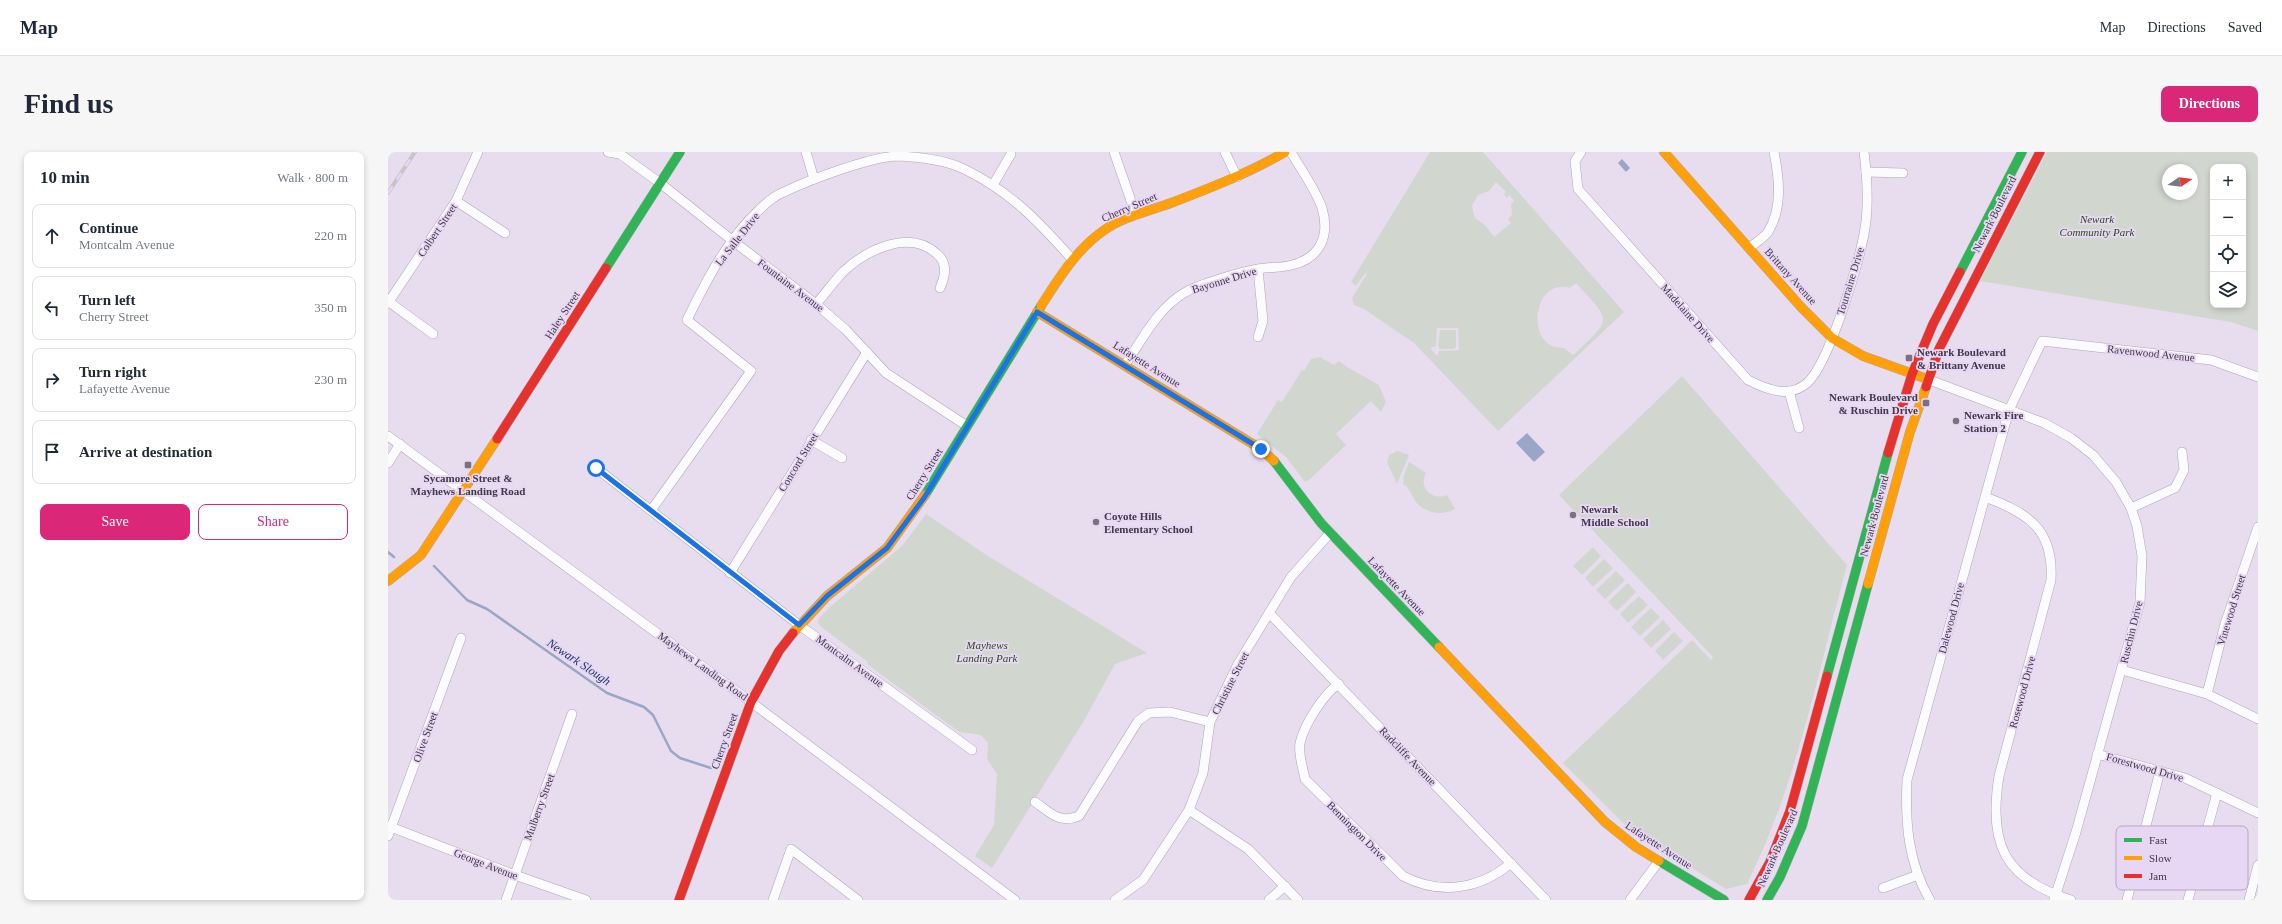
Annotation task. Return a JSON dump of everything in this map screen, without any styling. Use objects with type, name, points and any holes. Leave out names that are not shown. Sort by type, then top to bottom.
[{"type":"street","name":"Colbert Street","points":[[388,302],[456,201],[478,152]]},
{"type":"street","name":"Fountaine Avenue","points":[[608,152],[620,154],[660,183],[816,304],[846,330],[886,373],[967,426]]},
{"type":"street","name":"Haley Street","points":[[388,581],[421,555],[680,152]]},
{"type":"street","points":[[806,152],[814,180]]},
{"type":"street","points":[[1114,152],[1136,215]]},
{"type":"street","points":[[1225,152],[1237,177]]},
{"type":"street","name":"Cherry Street","points":[[679,900],[751,702],[779,651],[799,625],[827,596],[887,548],[921,502],[1037,312],[1072,259],[1103,231],[1136,215],[1237,177],[1285,152]]},
{"type":"street","name":"Bayonne Drive","points":[[1125,365],[1155,320],[1167,305],[1185,292],[1258,269],[1291,266],[1306,261],[1318,251],[1324,238],[1325,223],[1321,206],[1291,152]]},
{"type":"street","name":"Madelaine Drive","points":[[1582,152],[1575,161],[1578,189],[1748,380],[1768,390],[1789,391],[1806,384],[1816,373],[1832,338]]},
{"type":"street","name":"Brittany Avenue","points":[[1664,152],[1801,307],[1832,338],[1864,356],[1926,380]]},
{"type":"street","points":[[1749,248],[1768,232],[1777,211],[1779,177],[1774,152]]},
{"type":"street","name":"Tourraine Drive","points":[[1832,338],[1856,270],[1866,227],[1866,172],[1864,152]]},
{"type":"street","name":"Newark Boulevard","points":[[1749,900],[1770,862],[1790,811],[1894,432],[1912,374],[1933,324],[2022,152]]},
{"type":"street","name":"Newark Boulevard","points":[[1767,900],[1780,877],[1802,826],[1908,439],[1926,380],[1964,298],[2040,152]]},
{"type":"street","points":[[993,185],[1011,154]]},
{"type":"street","name":"La Salle Drive","points":[[652,509],[751,371],[687,320],[706,280],[733,241],[759,210],[782,192],[871,161],[898,156],[943,162],[963,168],[993,185],[1016,201],[1037,219],[1072,259]]},
{"type":"street","points":[[1866,172],[1903,173]]},
{"type":"street","points":[[456,201],[505,233]]},
{"type":"street","points":[[816,304],[845,270],[883,247],[905,242],[921,245],[939,256],[943,262],[944,270],[944,278],[940,288]]},
{"type":"street","points":[[1258,269],[1263,321],[1258,337]]},
{"type":"street","points":[[388,302],[433,334]]},
{"type":"street","name":"Lafayette Avenue","points":[[1037,312],[1270,456],[1287,474],[1310,510],[1330,533],[1605,822],[1619,835],[1724,900]]},
{"type":"street","name":"Ravenwood Avenue","points":[[2042,341],[2211,360],[2258,377]]},
{"type":"street","name":"Dalewood Drive","points":[[1930,900],[1912,858],[1906,822],[1907,780],[2009,410],[2042,341]]},
{"type":"street","name":"Concord Street","points":[[730,573],[811,440],[867,352]]},
{"type":"street","name":"Ruschin Drive","points":[[1926,380],[2044,423],[2071,438],[2092,455],[2116,482],[2131,508],[2140,541],[2142,569],[2140,602],[2076,832],[2055,898]]},
{"type":"street","points":[[1789,391],[1800,428]]},
{"type":"street","name":"Mayhews Landing Road","points":[[388,436],[751,702],[1015,900]]},
{"type":"street","points":[[811,440],[842,458]]},
{"type":"street","points":[[388,463],[400,444]]},
{"type":"street","points":[[2131,508],[2175,488],[2184,470],[2182,452]]},
{"type":"street","name":"Montcalm Avenue","points":[[596,468],[652,509],[730,573],[799,625],[972,750]]},
{"type":"street","name":"Rosewood Drive","points":[[1985,497],[2011,507],[2029,517],[2049,549],[2052,564],[2051,580],[1999,776],[1995,801],[1996,827],[2011,865],[2033,885],[2055,898]]},
{"type":"street","name":"Vinewood Street","points":[[2207,694],[2225,624],[2258,527]]},
{"type":"street","name":"Christine Street","points":[[1115,900],[1143,880],[1189,810],[1204,773],[1210,722],[1238,664],[1291,577],[1330,533]]},
{"type":"street","name":"Radcliffe Avenue","points":[[1269,613],[1546,900]]},
{"type":"street","name":"Olive Street","points":[[388,836],[390,826],[461,638]]},
{"type":"street","points":[[2122,670],[2207,694],[2258,719]]},
{"type":"street","name":"Bennington Drive","points":[[1338,684],[1328,692],[1312,718],[1300,743],[1300,758],[1305,780],[1403,876],[1418,884],[1459,889],[1484,881],[1511,864]]},
{"type":"street","points":[[1035,802],[1059,819],[1070,820],[1079,816],[1138,721],[1149,713],[1170,712],[1210,722]]},
{"type":"street","name":"Mulberry Street","points":[[506,900],[572,714]]},
{"type":"street","name":"Forestwood Drive","points":[[2097,754],[2185,778],[2258,813]]},
{"type":"street","points":[[2146,826],[2160,771]]},
{"type":"street","points":[[2208,826],[2217,793]]},
{"type":"street","points":[[1189,810],[1248,849],[1298,900]]},
{"type":"street","name":"George Avenue","points":[[390,826],[515,875],[586,900]]},
{"type":"street","points":[[773,900],[791,849],[858,900]]},
{"type":"street","points":[[1630,900],[1659,861]]},
{"type":"street","points":[[2249,900],[2258,865]]},
{"type":"street","points":[[1883,888],[1918,875]]},
{"type":"street","points":[[1269,900],[1285,886]]},
{"type":"street","points":[[2127,900],[2130,890]]},
{"type":"street","points":[[2188,900],[2191,890]]},
{"type":"street","points":[[2055,898],[2071,900]]},
{"type":"green space","points":[[1430,152],[1483,152],[1624,312],[1498,431],[1414,343],[1364,309],[1354,305],[1352,298],[1368,272],[1356,286],[1351,282]],"holes":[[[1496,182],[1506,192],[1504,194],[1507,198],[1509,195],[1514,201],[1511,204],[1512,215],[1508,219],[1511,223],[1494,237],[1486,226],[1475,218],[1472,206],[1478,195],[1489,191]],[[1576,283],[1596,306],[1601,313],[1603,320],[1601,326],[1595,334],[1573,355],[1564,348],[1551,346],[1543,338],[1538,327],[1538,315],[1541,303],[1547,293],[1557,288],[1570,288]],[[1437,328],[1458,328],[1459,350],[1439,351],[1437,356],[1430,348],[1436,346]]]},
{"type":"green space","name":"Newark Community Park","points":[[2047,152],[2258,152],[2258,331],[2231,322],[1980,281]]},
{"type":"green space","points":[[1440,330],[1456,330],[1456,347],[1454,349],[1440,349],[1438,346]]},
{"type":"green space","points":[[1320,357],[1334,365],[1339,361],[1379,385],[1386,402],[1381,412],[1371,401],[1336,434],[1346,445],[1305,482],[1286,457],[1257,434],[1278,400],[1282,402],[1302,370],[1304,371],[1311,359]]},
{"type":"green space","points":[[1682,376],[1847,565],[1805,727],[1780,807],[1747,884],[1726,889],[1630,830],[1563,763],[1692,640],[1711,660],[1713,657],[1559,495]]},
{"type":"green space","points":[[1398,451],[1409,455],[1397,484],[1387,462],[1389,455]]},
{"type":"green space","points":[[1409,462],[1426,473],[1424,484],[1428,492],[1436,496],[1447,495],[1455,509],[1445,513],[1434,513],[1424,509],[1416,502],[1409,490],[1403,484],[1404,475]]},
{"type":"green space","name":"Mayhews Landing Park","points":[[926,514],[988,556],[1147,653],[1115,664],[1085,719],[992,868],[975,856],[994,825],[997,774],[987,759],[988,743],[981,735],[960,732],[948,724],[867,664],[868,662],[820,626],[818,622],[819,618],[830,607],[903,545]]},
{"type":"green space","points":[[1593,547],[1601,556],[1582,575],[1573,566]]},
{"type":"green space","points":[[1604,559],[1613,568],[1593,587],[1585,578]]},
{"type":"green space","points":[[1616,571],[1625,580],[1605,599],[1596,590]]},
{"type":"green space","points":[[1628,583],[1636,592],[1617,611],[1608,602]]},
{"type":"green space","points":[[1639,596],[1648,605],[1628,623],[1620,614]]},
{"type":"green space","points":[[1651,608],[1660,617],[1640,636],[1631,627]]},
{"type":"green space","points":[[1663,620],[1671,629],[1651,648],[1643,639]]},
{"type":"green space","points":[[1674,632],[1683,641],[1663,660],[1655,651]]},
{"type":"water","points":[[1622,159],[1630,168],[1626,172],[1618,163]]},
{"type":"water","points":[[1527,433],[1545,452],[1534,462],[1516,443]]},
{"type":"waterway","name":"Newark Slough","points":[[388,552],[394,557]]},
{"type":"waterway","name":"Newark Slough","points":[[434,566],[467,600],[487,609],[607,693],[644,707],[653,715],[671,751],[680,758],[711,768]]},
{"type":"railway","points":[[388,193],[415,152]]},
{"type":"traffic: fast","points":[[606,268],[680,152]]},
{"type":"traffic: fast","points":[[1960,272],[2022,152]]},
{"type":"traffic: fast","points":[[925,495],[1041,306]]},
{"type":"traffic: fast","points":[[1827,676],[1888,453]]},
{"type":"traffic: fast","points":[[1274,461],[1321,523],[1439,647]]},
{"type":"traffic: fast","points":[[1767,900],[1780,877],[1802,826],[1868,584]]},
{"type":"traffic: fast","points":[[1659,861],[1724,900]]},
{"type":"traffic: slow","points":[[1041,306],[1061,275],[1076,256],[1093,239],[1110,226],[1127,218],[1171,203],[1229,180],[1285,152]]},
{"type":"traffic: slow","points":[[1664,152],[1801,307],[1832,338],[1863,356],[1927,379]]},
{"type":"traffic: slow","points":[[1037,312],[1261,449],[1274,461]]},
{"type":"traffic: slow","points":[[1868,584],[1910,432],[1926,387]]},
{"type":"traffic: slow","points":[[388,581],[421,555],[497,439]]},
{"type":"traffic: slow","points":[[793,633],[827,596],[887,548],[925,495]]},
{"type":"traffic: slow","points":[[1439,647],[1605,822],[1636,847],[1659,861]]},
{"type":"traffic: jam","points":[[1926,387],[1939,349],[2040,152]]},
{"type":"traffic: jam","points":[[497,439],[606,268]]},
{"type":"traffic: jam","points":[[1888,453],[1912,374],[1933,324],[1960,272]]},
{"type":"traffic: jam","points":[[679,900],[751,702],[779,651],[793,633]]},
{"type":"traffic: jam","points":[[1749,900],[1770,862],[1790,811],[1827,676]]},
{"type":"place","name":"Newark Boulevard & Brittany Avenue","points":[[1909,358]]},
{"type":"place","name":"Newark Boulevard & Ruschin Drive","points":[[1926,403]]},
{"type":"place","name":"Newark Fire Station 2","points":[[1956,421]]},
{"type":"place","name":"Sycamore Street & Mayhews Landing Road","points":[[468,465]]},
{"type":"place","name":"Newark Middle School","points":[[1573,515]]},
{"type":"place","name":"Coyote Hills Elementary School","points":[[1096,522]]},
{"type":"route","points":[[596,468],[652,509],[730,573],[799,625],[827,596],[887,548],[924,498],[1037,312],[1261,449]]}]
